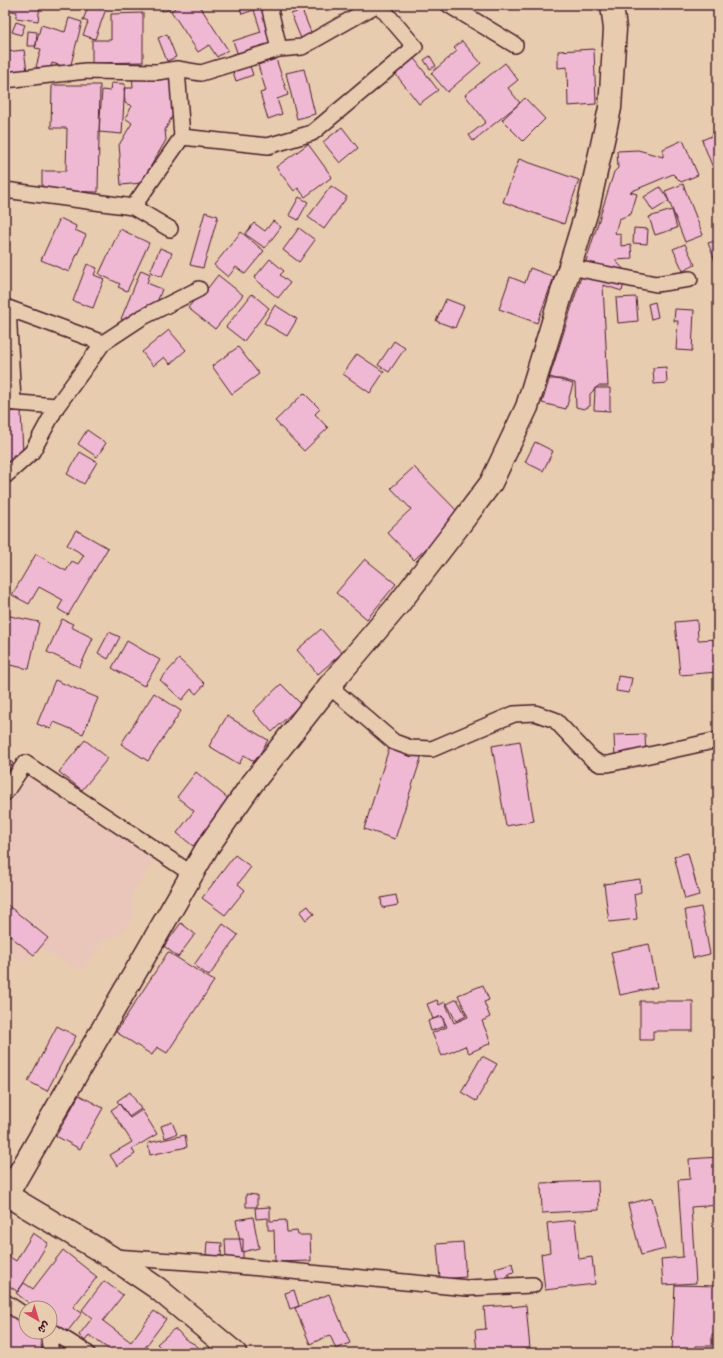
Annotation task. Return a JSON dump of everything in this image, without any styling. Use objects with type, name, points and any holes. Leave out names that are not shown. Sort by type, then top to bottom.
[{"type":"main road","points":[[235,1353],[157,1288],[111,1257],[6,1196],[207,848],[251,785],[329,686],[398,605],[491,483],[527,407],[589,204],[610,108],[615,29],[612,5]]},
{"type":"street","points":[[269,5],[279,49]]},
{"type":"street","points":[[5,80],[86,71],[157,72],[177,69],[200,73],[279,49],[302,47],[376,5]]},
{"type":"street","points":[[182,137],[268,146],[312,133],[415,47],[379,5]]},
{"type":"street","points":[[449,5],[515,45]]},
{"type":"street","points":[[133,207],[182,137],[177,69]]},
{"type":"street","points":[[5,190],[133,207],[170,229]]},
{"type":"street","points":[[570,267],[656,284],[690,279]]},
{"type":"street","points":[[5,476],[32,452],[57,406],[103,343],[141,318],[199,290]]},
{"type":"street","points":[[57,406],[9,402],[6,308],[103,343]]},
{"type":"street","points":[[329,686],[394,742],[411,748],[432,749],[514,714],[535,713],[556,720],[592,759],[600,764],[608,764],[718,740]]},
{"type":"street","points":[[5,793],[25,763],[192,874]]},
{"type":"street","points":[[111,1257],[217,1264],[467,1288],[533,1285]]},
{"type":"street","points":[[5,1302],[18,1311]]},
{"type":"street","points":[[58,1336],[87,1353]]},
{"type":"street","points":[[50,1340],[51,1353]]},
{"type":"shaded area","points":[[5,762],[155,859],[133,891],[133,917],[122,933],[102,942],[82,971],[39,948],[25,962],[10,955],[5,957]]},
{"type":"building","points":[[8,5],[40,5],[38,21],[16,18],[17,12],[7,10]]},
{"type":"building","points":[[89,5],[96,5],[106,9],[95,39],[83,35],[88,22],[83,20]]},
{"type":"building","points":[[161,5],[169,5],[170,10],[162,11]]},
{"type":"building","points":[[179,5],[199,5],[228,50],[217,57],[209,45],[198,52],[171,11]]},
{"type":"building","points":[[239,5],[270,5],[282,41],[238,55],[233,41],[261,32],[254,10],[242,14]]},
{"type":"building","points":[[302,10],[313,37],[302,41],[291,14]]},
{"type":"building","points":[[5,12],[9,32],[5,33]]},
{"type":"building","points":[[143,13],[143,62],[92,63],[92,40],[111,40],[111,14]]},
{"type":"building","points":[[69,18],[82,22],[70,68],[52,63],[50,70],[36,67],[41,49],[35,48],[41,25],[65,32]]},
{"type":"building","points":[[16,22],[25,25],[21,35],[12,32]]},
{"type":"building","points":[[28,31],[37,32],[36,46],[27,46]]},
{"type":"building","points":[[167,34],[176,57],[167,61],[158,38]]},
{"type":"building","points":[[462,41],[481,63],[447,92],[431,73],[457,51],[454,48]]},
{"type":"building","points":[[5,45],[6,52],[24,50],[27,71],[5,75]]},
{"type":"building","points":[[594,49],[596,104],[568,106],[567,67],[558,68],[558,51]]},
{"type":"building","points":[[430,56],[436,66],[430,69],[424,60]]},
{"type":"building","points":[[413,57],[438,90],[419,104],[394,72]]},
{"type":"building","points":[[276,59],[288,95],[277,99],[282,114],[268,119],[260,93],[266,91],[258,65]]},
{"type":"building","points":[[505,63],[518,80],[508,88],[520,103],[473,141],[469,135],[486,122],[465,95]]},
{"type":"building","points":[[250,66],[253,75],[236,81],[233,72]]},
{"type":"building","points":[[304,69],[315,114],[297,119],[286,73]]},
{"type":"building","points":[[132,73],[170,76],[173,115],[165,130],[166,140],[141,183],[121,185],[119,145],[132,123],[125,118],[132,106],[125,103],[124,88],[133,88]]},
{"type":"building","points":[[111,83],[125,84],[122,134],[99,132],[102,90],[110,91]]},
{"type":"building","points":[[52,85],[100,85],[98,192],[42,191],[42,171],[66,171],[67,128],[51,128]]},
{"type":"building","points":[[525,98],[545,119],[523,141],[502,120]]},
{"type":"building","points":[[342,127],[358,148],[340,163],[323,142]]},
{"type":"building","points":[[714,135],[718,146],[718,166],[713,168],[702,140]]},
{"type":"building","points":[[683,140],[698,175],[681,182],[673,174],[630,192],[637,194],[631,214],[619,219],[615,233],[621,235],[621,246],[631,245],[632,259],[615,260],[627,273],[622,291],[603,285],[608,386],[598,386],[590,394],[590,406],[584,409],[576,407],[575,383],[561,379],[549,379],[614,172],[618,168],[617,151],[638,150],[663,157],[663,149]]},
{"type":"building","points":[[308,144],[332,177],[305,197],[298,188],[294,191],[276,167]]},
{"type":"building","points":[[519,159],[579,180],[564,224],[503,202]]},
{"type":"building","points":[[683,184],[703,235],[685,242],[665,191]]},
{"type":"building","points":[[331,186],[347,197],[324,229],[308,217]]},
{"type":"building","points":[[660,187],[669,201],[653,211],[644,197]]},
{"type":"building","points":[[299,197],[308,202],[298,220],[289,215]]},
{"type":"building","points":[[672,210],[677,228],[655,235],[649,217]]},
{"type":"building","points":[[205,212],[218,216],[203,268],[190,265]]},
{"type":"building","points":[[60,218],[76,226],[75,230],[86,235],[69,272],[41,260]]},
{"type":"building","points":[[273,221],[281,227],[265,248],[245,234],[254,223],[265,231]]},
{"type":"building","points":[[299,228],[315,240],[299,262],[283,250]]},
{"type":"building","points":[[634,228],[648,229],[647,244],[633,243]]},
{"type":"building","points":[[120,229],[149,243],[127,291],[118,287],[120,284],[99,274]]},
{"type":"building","points":[[241,232],[264,251],[245,274],[236,267],[228,277],[214,265]]},
{"type":"building","points":[[718,240],[718,268],[708,243]]},
{"type":"building","points":[[685,244],[695,265],[683,271],[673,249]]},
{"type":"building","points":[[160,248],[172,253],[162,277],[150,272]]},
{"type":"building","points":[[270,259],[284,271],[280,275],[290,283],[278,298],[254,278]]},
{"type":"building","points":[[87,264],[97,268],[94,275],[104,279],[93,308],[73,301]]},
{"type":"building","points":[[530,268],[554,277],[537,323],[499,309],[510,277],[525,283]]},
{"type":"building","points":[[141,270],[150,274],[147,283],[162,289],[155,308],[147,305],[138,326],[121,319]]},
{"type":"building","points":[[218,275],[243,295],[215,329],[188,308],[201,291],[204,293]]},
{"type":"building","points":[[252,294],[269,308],[244,341],[226,327]]},
{"type":"building","points":[[636,297],[638,321],[618,323],[616,298]]},
{"type":"building","points":[[446,299],[464,306],[455,328],[436,321]]},
{"type":"building","points":[[655,302],[658,317],[651,319],[648,304]]},
{"type":"building","points":[[275,305],[297,319],[287,336],[264,323]]},
{"type":"building","points":[[675,309],[694,310],[692,351],[676,350],[678,321],[674,321]]},
{"type":"building","points":[[169,330],[186,350],[170,364],[164,357],[153,366],[142,352]]},
{"type":"building","points":[[394,341],[405,348],[389,372],[378,365]]},
{"type":"building","points":[[238,347],[259,374],[232,394],[212,366]]},
{"type":"building","points":[[357,354],[384,372],[370,393],[343,374]]},
{"type":"building","points":[[666,367],[667,383],[654,384],[653,368]]},
{"type":"building","points":[[550,377],[573,384],[566,409],[542,403]]},
{"type":"building","points":[[595,388],[610,388],[610,411],[594,410]]},
{"type":"building","points":[[304,393],[320,409],[315,414],[328,428],[304,451],[275,421]]},
{"type":"building","points":[[5,409],[11,409],[7,412],[21,411],[23,454],[13,455],[13,461],[5,467]]},
{"type":"building","points":[[87,430],[106,443],[97,457],[78,444]]},
{"type":"building","points":[[535,442],[553,451],[543,471],[525,462]]},
{"type":"building","points":[[80,452],[97,462],[84,484],[67,474]]},
{"type":"building","points":[[414,467],[461,515],[414,560],[387,532],[411,509],[391,488]]},
{"type":"building","points":[[76,530],[108,548],[68,615],[58,609],[63,600],[39,587],[29,604],[12,595],[36,554],[66,571],[72,561],[78,564],[84,555],[67,545]]},
{"type":"building","points":[[365,559],[396,584],[367,619],[336,593]]},
{"type":"building","points":[[5,615],[39,622],[29,669],[5,664]]},
{"type":"building","points":[[62,619],[73,624],[71,627],[93,638],[80,667],[47,652]]},
{"type":"building","points":[[697,620],[698,640],[718,639],[718,672],[680,675],[675,622]]},
{"type":"building","points":[[321,629],[342,653],[318,674],[297,650]]},
{"type":"building","points":[[109,632],[120,637],[108,659],[98,653]]},
{"type":"building","points":[[127,641],[160,660],[144,686],[112,668]]},
{"type":"building","points":[[179,659],[205,684],[196,694],[191,689],[182,700],[160,680]]},
{"type":"building","points":[[618,676],[632,678],[629,693],[616,691]]},
{"type":"building","points":[[55,680],[98,698],[83,734],[54,722],[51,729],[37,724]]},
{"type":"building","points":[[281,684],[301,704],[272,732],[253,711]]},
{"type":"building","points":[[154,693],[181,711],[148,761],[121,744]]},
{"type":"building","points":[[227,716],[268,740],[255,762],[244,755],[239,764],[209,746]]},
{"type":"building","points":[[645,734],[646,758],[615,759],[614,735]]},
{"type":"building","points":[[85,740],[108,758],[82,790],[59,772]]},
{"type":"building","points":[[520,741],[534,821],[506,826],[492,746]]},
{"type":"building","points":[[390,745],[422,755],[395,839],[364,829]]},
{"type":"building","points":[[5,758],[13,763],[5,776]]},
{"type":"building","points":[[196,772],[230,800],[193,846],[177,833],[194,811],[177,797]]},
{"type":"building","points":[[688,853],[699,895],[685,899],[674,856]]},
{"type":"building","points":[[235,855],[251,867],[238,884],[245,890],[225,915],[202,898]]},
{"type":"building","points":[[640,879],[641,892],[634,894],[637,919],[609,922],[604,884]]},
{"type":"building","points":[[396,895],[398,905],[382,908],[381,898]]},
{"type":"building","points":[[5,903],[48,938],[34,955],[5,932]]},
{"type":"building","points":[[308,906],[314,914],[306,920],[300,912]]},
{"type":"building","points":[[701,907],[710,954],[693,958],[685,910]]},
{"type":"building","points":[[181,923],[195,934],[178,957],[164,946]]},
{"type":"building","points":[[223,924],[238,935],[209,976],[194,965]]},
{"type":"building","points":[[649,944],[657,987],[620,995],[611,952]]},
{"type":"building","points":[[168,952],[214,981],[167,1053],[157,1047],[152,1055],[116,1032]]},
{"type":"building","points":[[483,985],[489,1000],[484,1002],[490,1017],[482,1021],[491,1043],[469,1053],[465,1046],[442,1056],[432,1033],[447,1027],[442,1016],[433,1019],[427,1004],[437,1000],[439,1005],[445,1002],[454,1023],[468,1017],[458,995]]},
{"type":"building","points":[[457,999],[466,1016],[456,1021],[447,1004]]},
{"type":"building","points":[[640,1001],[693,1001],[693,1031],[653,1031],[653,1040],[640,1040]]},
{"type":"building","points":[[442,1016],[445,1026],[431,1031],[428,1021]]},
{"type":"building","points":[[57,1026],[76,1036],[47,1091],[28,1081]]},
{"type":"building","points":[[482,1056],[497,1064],[476,1101],[461,1092]]},
{"type":"building","points":[[130,1092],[141,1109],[129,1117],[117,1101]]},
{"type":"building","points":[[79,1095],[103,1108],[80,1149],[56,1136]]},
{"type":"building","points":[[120,1104],[130,1118],[142,1110],[157,1134],[132,1149],[135,1154],[117,1166],[110,1155],[132,1142],[111,1110]]},
{"type":"building","points":[[172,1122],[177,1134],[165,1138],[161,1126]]},
{"type":"building","points":[[185,1135],[187,1147],[150,1155],[148,1143]]},
{"type":"building","points":[[718,1157],[718,1205],[691,1207],[696,1283],[663,1285],[661,1259],[683,1257],[678,1180],[690,1179],[689,1159]]},
{"type":"building","points":[[598,1181],[599,1210],[542,1213],[541,1183]]},
{"type":"building","points":[[246,1194],[257,1195],[257,1207],[246,1207]]},
{"type":"building","points":[[652,1198],[665,1249],[641,1255],[628,1204]]},
{"type":"building","points":[[270,1207],[270,1221],[286,1220],[287,1232],[297,1231],[298,1235],[310,1235],[311,1261],[275,1262],[274,1230],[268,1230],[268,1218],[256,1219],[255,1208]]},
{"type":"building","points":[[253,1217],[259,1248],[242,1252],[236,1220]]},
{"type":"building","points":[[575,1220],[579,1259],[592,1257],[595,1284],[545,1290],[541,1254],[550,1252],[547,1223]]},
{"type":"building","points":[[33,1233],[48,1243],[18,1292],[5,1283],[5,1259],[7,1255],[16,1261]]},
{"type":"building","points":[[225,1239],[243,1239],[243,1259],[226,1259]]},
{"type":"building","points":[[207,1242],[222,1243],[221,1256],[206,1255]]},
{"type":"building","points":[[463,1242],[466,1277],[440,1279],[437,1244]]},
{"type":"building","points":[[63,1250],[97,1277],[73,1307],[82,1313],[67,1332],[58,1325],[58,1300],[25,1300],[16,1293],[24,1283],[33,1289]]},
{"type":"building","points":[[512,1263],[514,1272],[508,1274],[510,1279],[498,1282],[495,1268]]},
{"type":"building","points":[[104,1281],[123,1295],[103,1321],[131,1342],[154,1311],[166,1319],[141,1353],[114,1353],[89,1335],[85,1341],[79,1335],[92,1318],[82,1310]]},
{"type":"building","points":[[675,1285],[718,1286],[718,1334],[712,1334],[712,1346],[696,1346],[696,1352],[672,1351]]},
{"type":"building","points":[[294,1290],[299,1306],[290,1309],[285,1293]]},
{"type":"building","points":[[329,1294],[350,1343],[336,1349],[330,1335],[310,1344],[295,1308]]},
{"type":"building","points":[[5,1304],[18,1312],[18,1340],[46,1340],[49,1353],[5,1353]]},
{"type":"building","points":[[512,1305],[512,1307],[526,1305],[530,1349],[477,1353],[475,1330],[486,1329],[484,1307]]},
{"type":"building","points":[[174,1329],[178,1331],[185,1339],[196,1345],[204,1353],[166,1353],[157,1344]]}]
